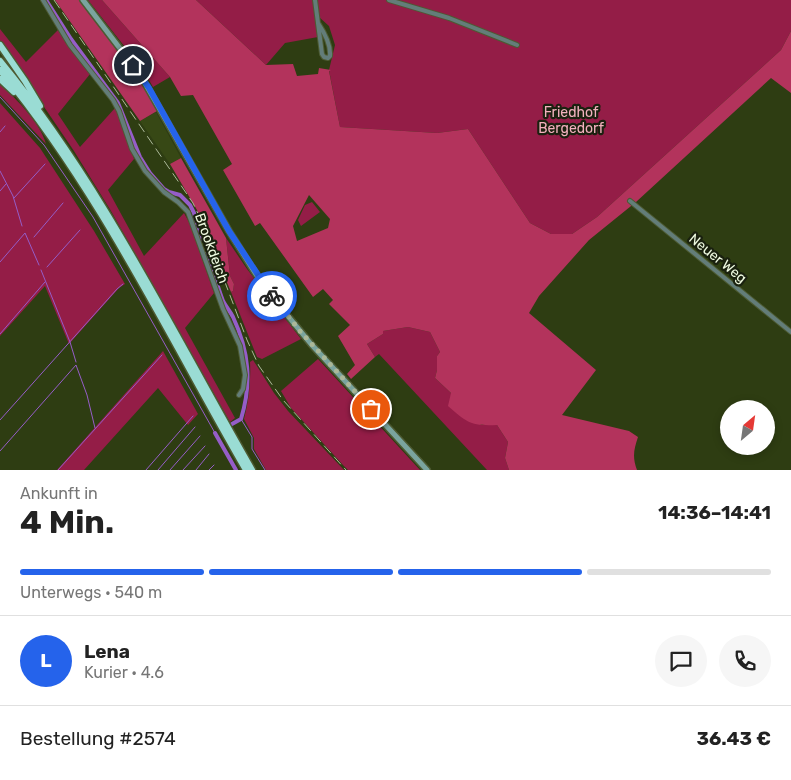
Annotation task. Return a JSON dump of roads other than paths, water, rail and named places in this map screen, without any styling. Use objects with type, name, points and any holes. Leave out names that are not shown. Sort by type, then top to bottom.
[{"type":"highway","points":[[0,45],[33,93],[44,116]]},
{"type":"highway","points":[[0,61],[44,116],[80,169],[107,213],[252,470]]},
{"type":"highway","points":[[0,70],[29,106],[61,151],[102,215],[246,470]]},
{"type":"highway","points":[[0,79],[29,106]]},
{"type":"main road","points":[[83,0],[145,82],[229,231],[264,287],[306,339],[427,470]]},
{"type":"street","name":"Brookdeich","points":[[43,0],[70,45],[113,100],[119,111],[132,149],[145,171],[164,192],[188,212],[220,300],[240,346],[245,375],[244,388],[240,395]]},
{"type":"street","points":[[315,0],[322,54],[328,58],[330,50],[318,23]]},
{"type":"street","points":[[389,0],[450,18],[517,45]]},
{"type":"street","name":"Neuer Weg","points":[[630,201],[791,332]]},
{"type":"waterway","points":[[46,0],[71,39],[118,103],[140,157],[150,173],[164,189],[180,195],[190,205],[194,213],[200,240]]},
{"type":"waterway","points":[[0,97],[44,145],[93,217],[215,433]]},
{"type":"waterway","points":[[0,132],[5,126]]},
{"type":"waterway","points":[[14,198],[45,164]]},
{"type":"waterway","points":[[0,171],[13,196],[22,226]]},
{"type":"waterway","points":[[0,191],[6,184]]},
{"type":"waterway","points":[[34,237],[63,203]]},
{"type":"waterway","points":[[47,267],[80,230]]},
{"type":"waterway","points":[[0,262],[25,233],[39,265]]},
{"type":"waterway","points":[[205,254],[223,301],[233,317],[243,342],[247,367],[247,393],[241,419],[232,424]]},
{"type":"waterway","points":[[41,270],[70,342],[76,362]]},
{"type":"waterway","points":[[0,334],[45,282]]},
{"type":"waterway","points":[[0,420],[123,284]]},
{"type":"waterway","points":[[58,470],[162,355]]},
{"type":"waterway","points":[[0,451],[76,365],[87,395],[95,428]]},
{"type":"waterway","points":[[146,470],[193,416]]},
{"type":"waterway","points":[[241,419],[252,437],[252,449],[265,470]]},
{"type":"waterway","points":[[158,470],[195,427]]},
{"type":"waterway","points":[[215,433],[236,470]]},
{"type":"waterway","points":[[170,470],[200,436]]},
{"type":"waterway","points":[[183,470],[205,446]]},
{"type":"waterway","points":[[196,470],[209,454]]},
{"type":"waterway","points":[[209,470],[214,465]]},
{"type":"railway","points":[[54,0],[193,203],[259,366],[283,400],[346,470]]},
{"type":"park label","name":"Friedhof Bergedorf","points":[[571,120]]}]
